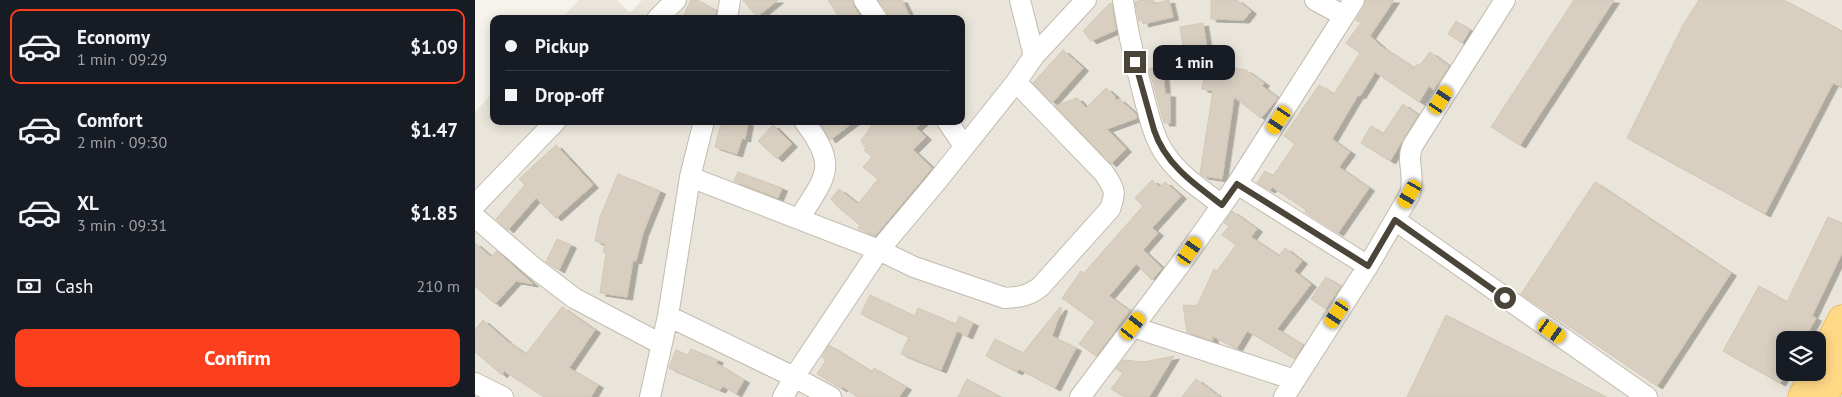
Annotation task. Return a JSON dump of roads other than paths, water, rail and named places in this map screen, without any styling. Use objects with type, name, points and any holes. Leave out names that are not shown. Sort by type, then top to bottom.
[{"type":"highway","points":[[1826,350],[1842,319]]},
{"type":"highway","points":[[1824,397],[1842,360]]},
{"type":"highway","points":[[1802,397],[1810,381]]},
{"type":"street","points":[[661,15],[677,0]]},
{"type":"street","points":[[728,15],[730,0]]},
{"type":"street","points":[[864,0],[874,15]]},
{"type":"street","points":[[1020,0],[1034,56]]},
{"type":"street","points":[[783,397],[879,250],[1016,82],[1034,56],[1086,0]]},
{"type":"street","points":[[1123,0],[1138,75],[1157,140],[1174,165],[1194,184],[1222,205]]},
{"type":"street","points":[[1080,397],[1179,266],[1237,184],[1349,8],[1315,0]]},
{"type":"street","points":[[1284,397],[1368,266],[1410,194],[1413,184],[1409,152],[1505,0]]},
{"type":"street","points":[[690,177],[879,250],[901,262],[1005,298],[1032,294],[1110,209],[1115,196],[1113,187],[1104,173],[1016,82]]},
{"type":"street","points":[[475,205],[552,125]]},
{"type":"street","points":[[650,397],[668,316],[690,177],[702,125]]},
{"type":"street","points":[[799,219],[822,180],[826,166],[823,153],[815,136],[807,125]]},
{"type":"street","points":[[950,125],[964,146]]},
{"type":"street","points":[[1237,184],[1368,266]]},
{"type":"street","points":[[475,217],[532,266],[574,298],[661,344]]},
{"type":"street","points":[[1395,220],[1647,397]]},
{"type":"street","points":[[668,316],[795,377],[831,397]]},
{"type":"street","points":[[1133,326],[1295,380]]},
{"type":"street","points":[[475,383],[503,397]]}]
